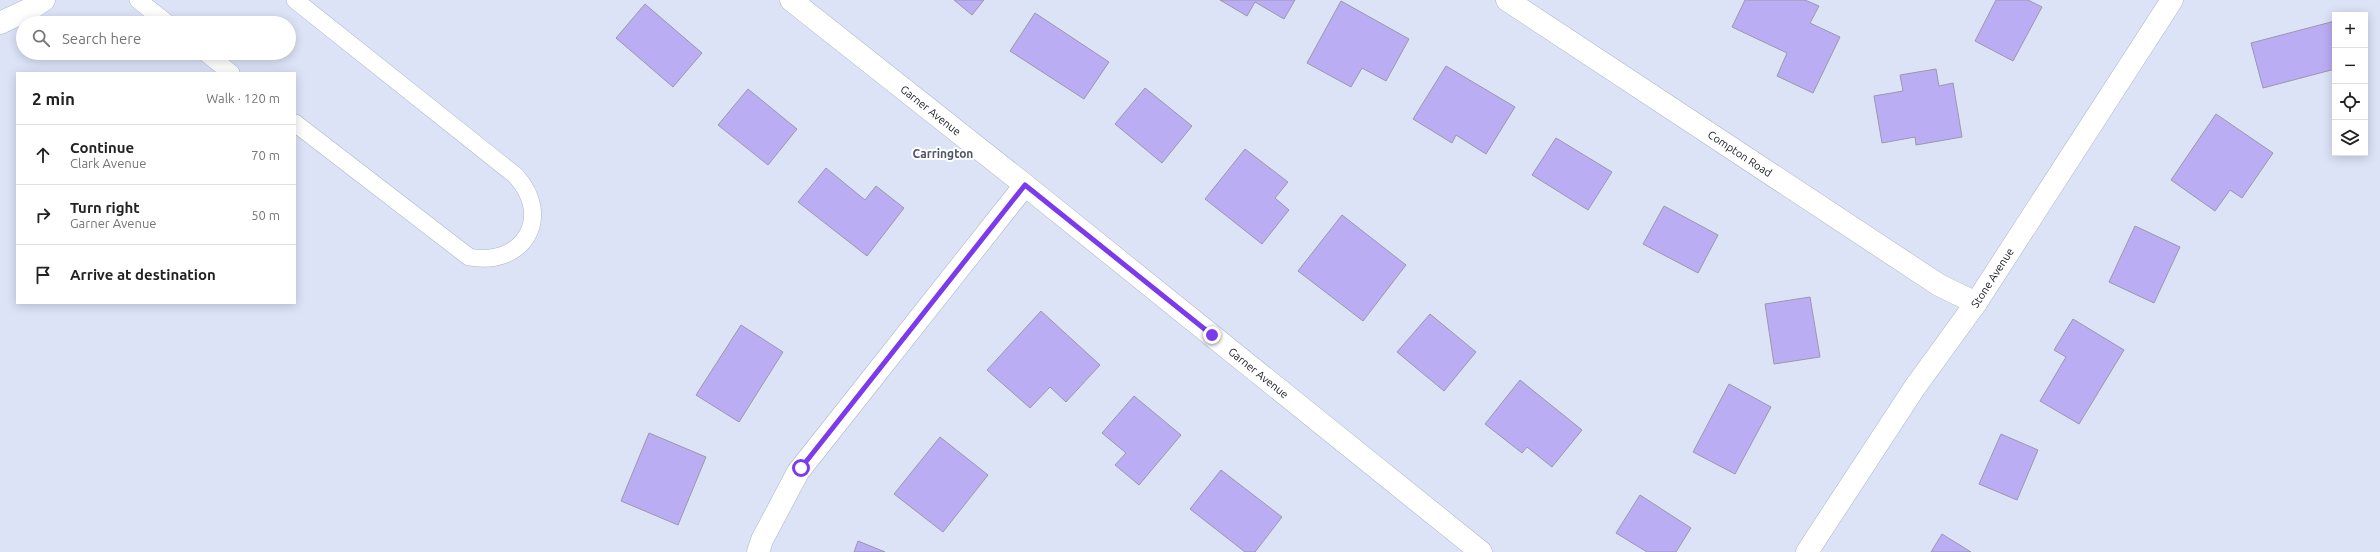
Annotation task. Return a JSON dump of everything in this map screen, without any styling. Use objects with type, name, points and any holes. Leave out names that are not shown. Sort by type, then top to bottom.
[{"type":"street","points":[[16,16],[44,0]]},
{"type":"street","name":"Garner Avenue","points":[[791,0],[1025,185],[1481,552]]},
{"type":"street","name":"Compton Road","points":[[1507,0],[1940,285],[1976,303]]},
{"type":"street","name":"Stone Avenue","points":[[1807,552],[1915,387],[1976,303],[2172,0]]},
{"type":"street","points":[[1,24],[16,16]]},
{"type":"street","points":[[758,552],[762,540],[798,472],[1025,185]]},
{"type":"lane","points":[[138,0],[158,16]]},
{"type":"lane","points":[[295,0],[516,176],[526,187],[532,200],[533,215],[530,230],[523,242],[512,252],[498,258],[484,260],[469,257],[296,124]]},
{"type":"lane","points":[[215,60],[230,72]]},
{"type":"building","points":[[954,0],[984,0],[972,15]]},
{"type":"building","points":[[1220,0],[1295,0],[1284,19],[1255,2],[1247,16]]},
{"type":"building","points":[[1745,0],[1805,0],[1819,6],[1810,23],[1840,37],[1813,93],[1777,76],[1787,53],[1732,27]]},
{"type":"building","points":[[1996,0],[2028,0],[2042,7],[2013,61],[1975,41]]},
{"type":"building","points":[[1341,1],[1409,39],[1386,81],[1362,68],[1351,87],[1307,63]]},
{"type":"building","points":[[645,4],[702,53],[673,87],[616,38]]},
{"type":"building","points":[[1035,13],[1109,62],[1084,99],[1010,51]]},
{"type":"building","points":[[2332,22],[2332,70],[2263,88],[2251,43]]},
{"type":"building","points":[[1446,66],[1515,107],[1486,154],[1456,135],[1452,143],[1413,119]]},
{"type":"building","points":[[1936,69],[1939,86],[1953,83],[1962,137],[1916,145],[1915,137],[1882,143],[1874,96],[1903,91],[1900,75]]},
{"type":"building","points":[[1145,88],[1192,126],[1162,163],[1115,124]]},
{"type":"building","points":[[748,89],[797,129],[768,165],[718,125]]},
{"type":"building","points":[[2216,114],[2273,153],[2242,198],[2230,190],[2215,211],[2171,180]]},
{"type":"building","points":[[1556,138],[1612,172],[1588,210],[1532,175]]},
{"type":"building","points":[[1245,149],[1288,182],[1275,198],[1289,210],[1262,244],[1205,199]]},
{"type":"building","points":[[826,168],[865,200],[876,186],[904,208],[867,256],[798,202]]},
{"type":"building","points":[[1664,206],[1718,235],[1698,273],[1643,244]]},
{"type":"building","points":[[1342,215],[1406,265],[1363,321],[1298,271]]},
{"type":"building","points":[[2135,226],[2180,247],[2154,303],[2109,282]]},
{"type":"building","points":[[1810,297],[1820,357],[1774,364],[1765,304]]},
{"type":"building","points":[[1041,311],[1100,365],[1066,402],[1050,387],[1030,408],[987,370]]},
{"type":"building","points":[[1430,314],[1476,352],[1444,391],[1397,352]]},
{"type":"building","points":[[2073,319],[2124,350],[2079,424],[2040,401],[2066,357],[2054,350]]},
{"type":"building","points":[[741,325],[783,352],[739,422],[696,395]]},
{"type":"building","points":[[1520,380],[1582,430],[1552,467],[1527,447],[1522,453],[1485,424]]},
{"type":"building","points":[[1729,384],[1771,407],[1735,474],[1693,452]]},
{"type":"building","points":[[1134,396],[1181,435],[1139,485],[1115,465],[1126,453],[1102,433]]},
{"type":"building","points":[[649,433],[706,457],[678,525],[621,501]]},
{"type":"building","points":[[2001,434],[2038,450],[2017,500],[1979,484]]},
{"type":"building","points":[[940,437],[988,475],[943,532],[894,494]]},
{"type":"building","points":[[1221,470],[1282,517],[1255,552],[1245,552],[1190,509]]},
{"type":"building","points":[[1640,495],[1691,528],[1676,552],[1647,552],[1616,533]]},
{"type":"building","points":[[1942,534],[1971,552],[1931,552]]},
{"type":"building","points":[[858,541],[885,552],[854,552]]},
{"type":"district","name":"Carrington","points":[[943,154]]},
{"type":"route","points":[[801,468],[894,348],[1025,185],[1212,335]]}]
